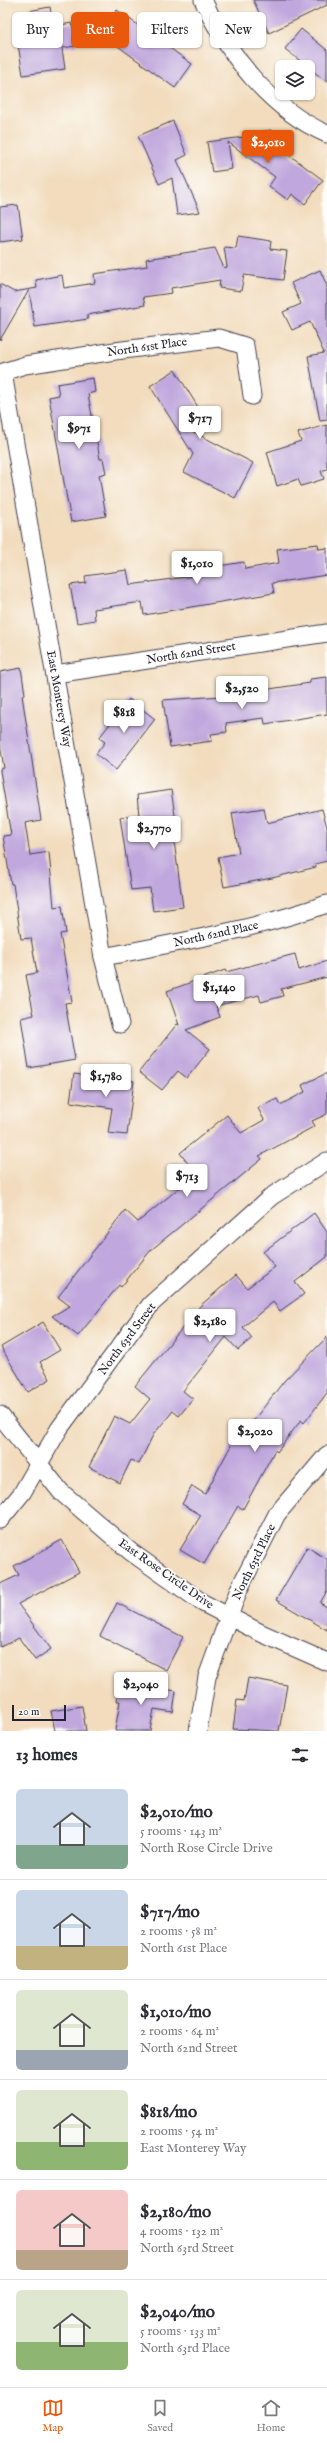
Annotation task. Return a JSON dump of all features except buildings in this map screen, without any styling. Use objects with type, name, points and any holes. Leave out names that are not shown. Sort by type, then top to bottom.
[{"type":"street","points":[[203,0],[237,62],[270,95],[310,127],[327,134]]},
{"type":"street","name":"North 61st Place","points":[[1,373],[40,363],[219,338],[245,346],[252,396]]},
{"type":"street","name":"East Monterey Way","points":[[1,373],[55,674],[103,956],[120,1024]]},
{"type":"street","name":"North 62nd Street","points":[[55,674],[327,633]]},
{"type":"street","name":"North 62nd Place","points":[[103,956],[222,934],[284,919],[327,904]]},
{"type":"street","name":"North 63rd Street","points":[[0,1520],[22,1493],[59,1429],[151,1304],[272,1196],[327,1161]]},
{"type":"street","name":"East Rose Circle Drive","points":[[0,1416],[61,1492],[131,1552],[203,1603],[327,1662]]},
{"type":"street","name":"North 63rd Place","points":[[198,1731],[207,1677],[239,1589],[277,1514],[327,1455]]}]
